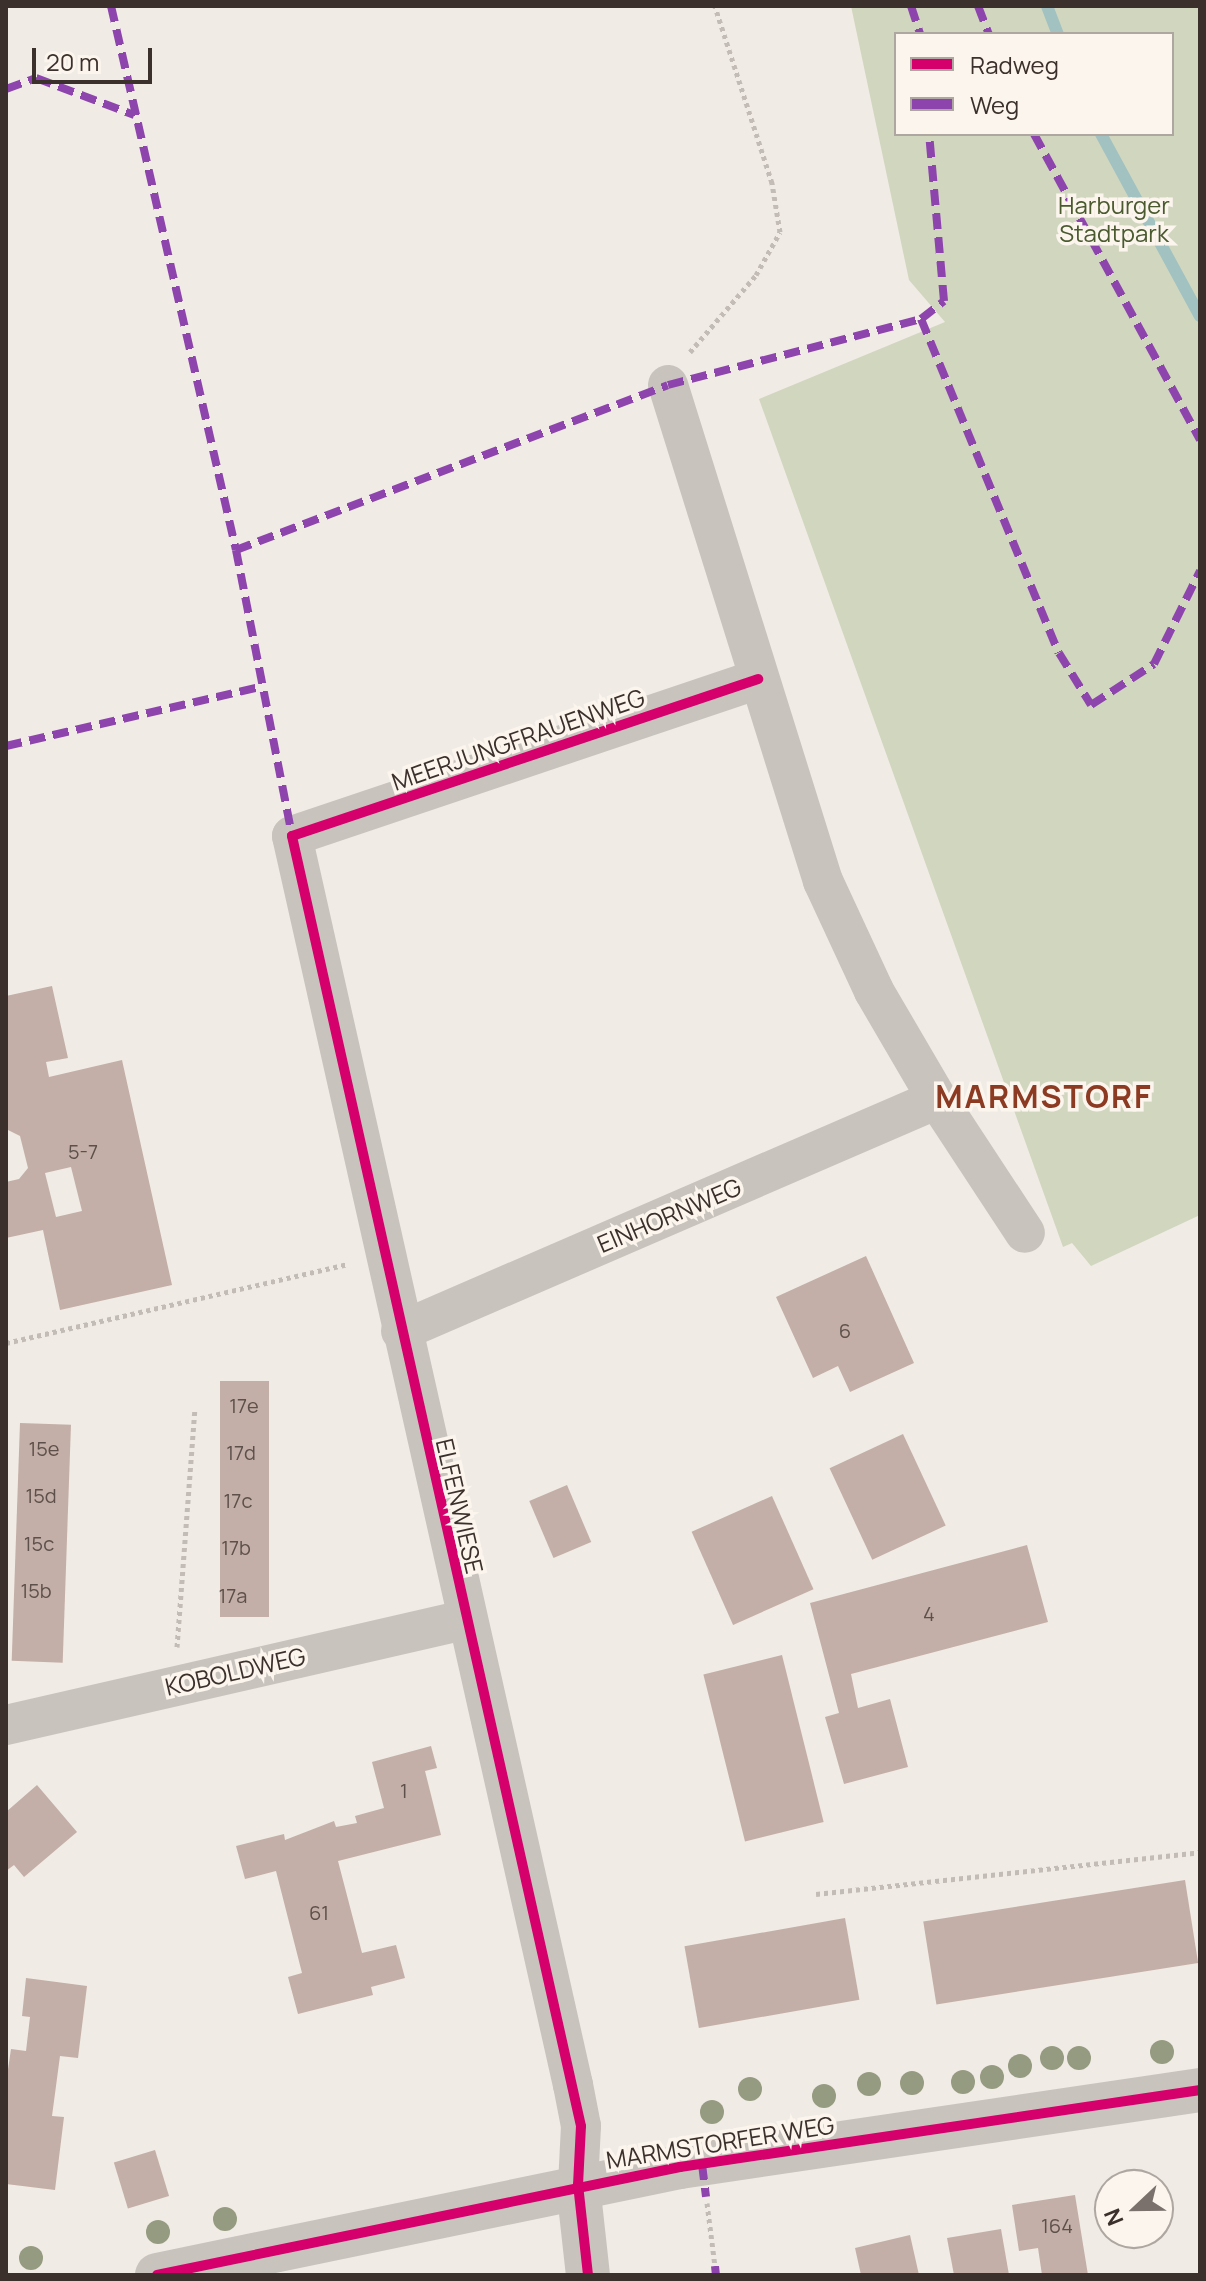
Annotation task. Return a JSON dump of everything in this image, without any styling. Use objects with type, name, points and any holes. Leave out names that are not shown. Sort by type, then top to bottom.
[{"type":"street","points":[[668,385],[823,881],[874,991],[937,1099],[1025,1233]]},
{"type":"street","name":"MEERJUNGFRAUENWEG","points":[[292,836],[758,679]]},
{"type":"street","name":"ELFENWIESE","points":[[292,836],[465,1620],[581,2126],[578,2185]]},
{"type":"street","name":"EINHORNWEG","points":[[401,1331],[937,1099]]},
{"type":"street","name":"KOBOLDWEG","points":[[6,1725],[465,1620]]},
{"type":"street","name":"MARMSTORFER WEG","points":[[157,2275],[578,2185],[1200,2090]]},
{"type":"street","points":[[578,2185],[588,2275]]},
{"type":"path","points":[[668,385],[705,331],[756,275],[780,232],[772,183],[715,6]]},
{"type":"path","points":[[6,1343],[384,1255]]},
{"type":"path","points":[[175,1685],[195,1409]]},
{"type":"path","points":[[816,1894],[1200,1852]]},
{"type":"path","points":[[706,2197],[715,2266]]},
{"type":"green space","name":"Harburger Stadtpark","points":[[851,6],[1200,6],[1200,1215],[1091,1266],[1072,1243],[1063,1247],[759,399],[945,322],[909,280]]},
{"type":"building","points":[[52,986],[68,1058],[46,1062],[49,1077],[122,1060],[172,1285],[60,1310],[43,1230],[6,1238],[6,1182],[19,1179],[28,1168],[20,1136],[6,1129],[6,996]],"holes":[[[71,1167],[82,1211],[56,1217],[45,1173]]]},
{"type":"building","points":[[866,1256],[914,1363],[850,1392],[838,1366],[813,1378],[776,1297]]},
{"type":"building","points":[[220,1381],[269,1381],[269,1617],[220,1617]]},
{"type":"building","points":[[20,1423],[71,1425],[63,1663],[12,1661]]},
{"type":"building","points":[[903,1434],[946,1526],[872,1560],[830,1468]]},
{"type":"building","points":[[567,1485],[591,1542],[553,1558],[529,1501]]},
{"type":"building","points":[[772,1496],[813,1589],[733,1625],[692,1532]]},
{"type":"building","points":[[1027,1545],[1048,1622],[851,1674],[858,1708],[890,1699],[908,1767],[844,1784],[825,1717],[839,1713],[810,1603]]},
{"type":"building","points":[[782,1655],[824,1822],[745,1841],[703,1675]]},
{"type":"building","points":[[431,1746],[437,1768],[425,1771],[441,1835],[338,1861],[362,1953],[396,1945],[405,1978],[371,1987],[373,1995],[298,2014],[288,1977],[302,1973],[276,1871],[245,1879],[236,1846],[284,1834],[285,1840],[334,1821],[336,1827],[357,1823],[355,1816],[384,1808],[372,1762]]},
{"type":"building","points":[[37,1785],[77,1832],[24,1877],[14,1865],[6,1871],[6,1812]]},
{"type":"building","points":[[1185,1880],[1198,1963],[936,2004],[923,1921]]},
{"type":"building","points":[[845,1918],[859,2000],[699,2028],[684,1946]]},
{"type":"building","points":[[26,1978],[87,1986],[78,2058],[60,2056],[52,2116],[64,2117],[55,2190],[6,2184],[6,2083],[11,2049],[26,2051],[30,2017],[22,2016]]},
{"type":"building","points":[[155,2150],[169,2196],[128,2208],[114,2163]]},
{"type":"building","points":[[1075,2195],[1088,2275],[1042,2275],[1038,2248],[1019,2251],[1012,2205]]},
{"type":"building","points":[[1001,2229],[1009,2275],[954,2275],[947,2238]]},
{"type":"building","points":[[910,2235],[919,2275],[861,2275],[855,2248]]},
{"type":"waterway","points":[[1047,6],[1057,32]]},
{"type":"waterway","points":[[1102,136],[1200,316]]},
{"type":"marked path","points":[[111,6],[236,550],[292,836]]},
{"type":"marked path","points":[[911,6],[919,32]]},
{"type":"marked path","points":[[978,6],[988,32]]},
{"type":"marked path","points":[[6,89],[36,78],[134,115]]},
{"type":"marked path","points":[[236,550],[668,385],[921,319],[944,301],[929,136]]},
{"type":"marked path","points":[[1035,136],[1200,440]]},
{"type":"marked path","points":[[921,319],[1059,653],[1091,705],[1154,664],[1200,571]]},
{"type":"marked path","points":[[6,746],[259,687]]},
{"type":"marked path","points":[[702,2164],[706,2197]]},
{"type":"marked path","points":[[715,2266],[716,2275]]},
{"type":"cycle path","points":[[588,2275],[578,2185],[581,2126],[292,836],[758,679]]},
{"type":"cycle path","points":[[157,2275],[680,2167],[1200,2090]]},
{"type":"district","name":"MARMSTORF","points":[[1044,1096]]}]
